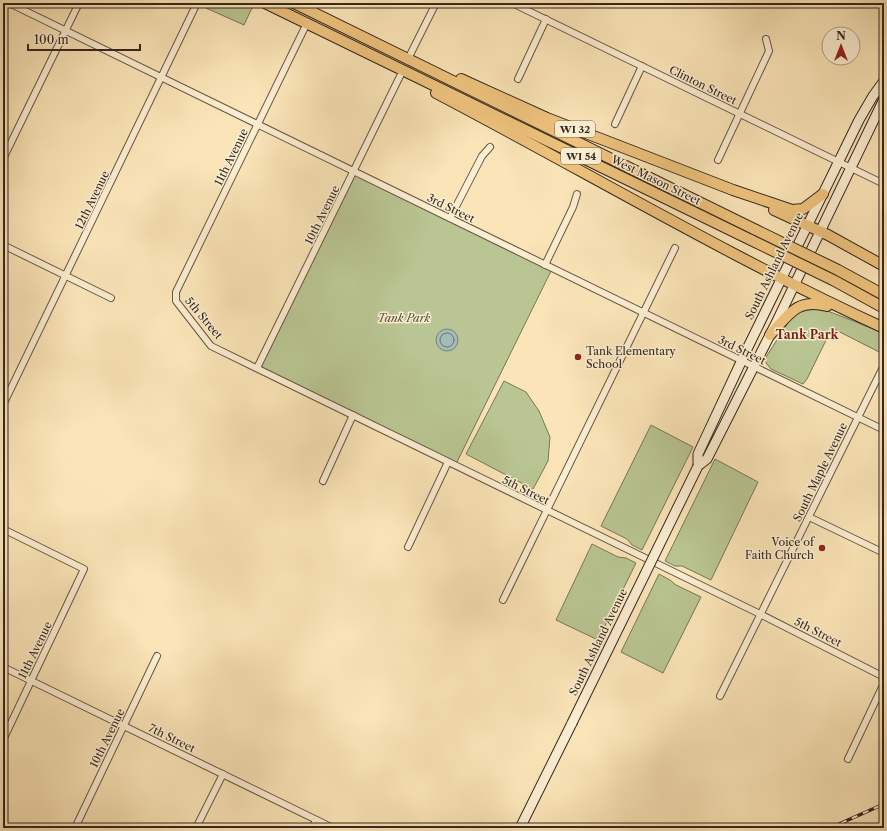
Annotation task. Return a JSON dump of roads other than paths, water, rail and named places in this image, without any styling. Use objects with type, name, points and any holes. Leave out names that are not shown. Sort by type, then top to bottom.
[{"type":"main road","name":"West Mason Street","points":[[265,3],[833,280],[884,308]]},
{"type":"main road","name":"West Mason Street","points":[[294,3],[314,8],[419,65],[838,270],[884,295]]},
{"type":"main road","name":"WI 32","points":[[419,65],[450,74],[547,118],[733,190],[807,225]]},
{"type":"main road","points":[[407,72],[425,87],[557,160],[794,285],[884,328]]},
{"type":"main road","name":"South Ashland Avenue","points":[[698,466],[698,454],[807,225],[870,101],[884,81]]},
{"type":"main road","name":"South Ashland Avenue","points":[[520,828],[698,466],[707,459],[770,335],[884,99]]},
{"type":"main road","points":[[733,190],[792,210],[803,209],[822,194]]},
{"type":"main road","points":[[807,225],[821,231],[884,266]]},
{"type":"main road","points":[[770,335],[790,312],[806,304],[818,304],[845,310]]},
{"type":"street","name":"3rd Street","points":[[9,3],[884,430]]},
{"type":"street","points":[[3,160],[79,3]]},
{"type":"street","name":"12th Avenue","points":[[3,405],[197,3]]},
{"type":"street","points":[[408,59],[436,3]]},
{"type":"street","name":"Clinton Street","points":[[512,3],[884,184]]},
{"type":"street","points":[[518,79],[546,19]]},
{"type":"street","name":"11th Avenue","points":[[176,301],[176,292],[307,23]]},
{"type":"street","points":[[718,160],[769,51],[766,39]]},
{"type":"street","points":[[615,124],[642,66]]},
{"type":"street","name":"10th Avenue","points":[[257,368],[354,172],[407,72]]},
{"type":"street","points":[[450,218],[482,156],[490,147]]},
{"type":"street","points":[[545,265],[573,207],[577,194]]},
{"type":"street","points":[[3,245],[111,298]]},
{"type":"street","points":[[503,600],[675,248]]},
{"type":"street","name":"5th Street","points":[[176,301],[211,346],[760,614],[884,677]]},
{"type":"street","name":"South Maple Avenue","points":[[720,696],[884,365]]},
{"type":"street","points":[[323,481],[353,415]]},
{"type":"street","points":[[408,547],[448,462]]},
{"type":"street","points":[[809,516],[884,553]]},
{"type":"street","name":"11th Avenue","points":[[3,529],[84,569],[3,740]]},
{"type":"street","name":"10th Avenue","points":[[75,828],[157,656]]},
{"type":"street","name":"7th Street","points":[[3,667],[333,828]]},
{"type":"street","points":[[848,759],[884,683]]},
{"type":"street","points":[[196,828],[223,774]]},
{"type":"street","points":[[312,828],[316,820]]},
{"type":"water","points":[[447,329],[455,332],[458,340],[455,348],[447,351],[439,348],[436,340],[439,332]]},
{"type":"railway","points":[[830,828],[884,804]]},
{"type":"place","name":"Tank Elementary School","points":[[578,357]]},
{"type":"place","name":"Voice of Faith Church","points":[[822,548]]},
{"type":"district","name":"Tank Park","points":[[807,335]]}]
